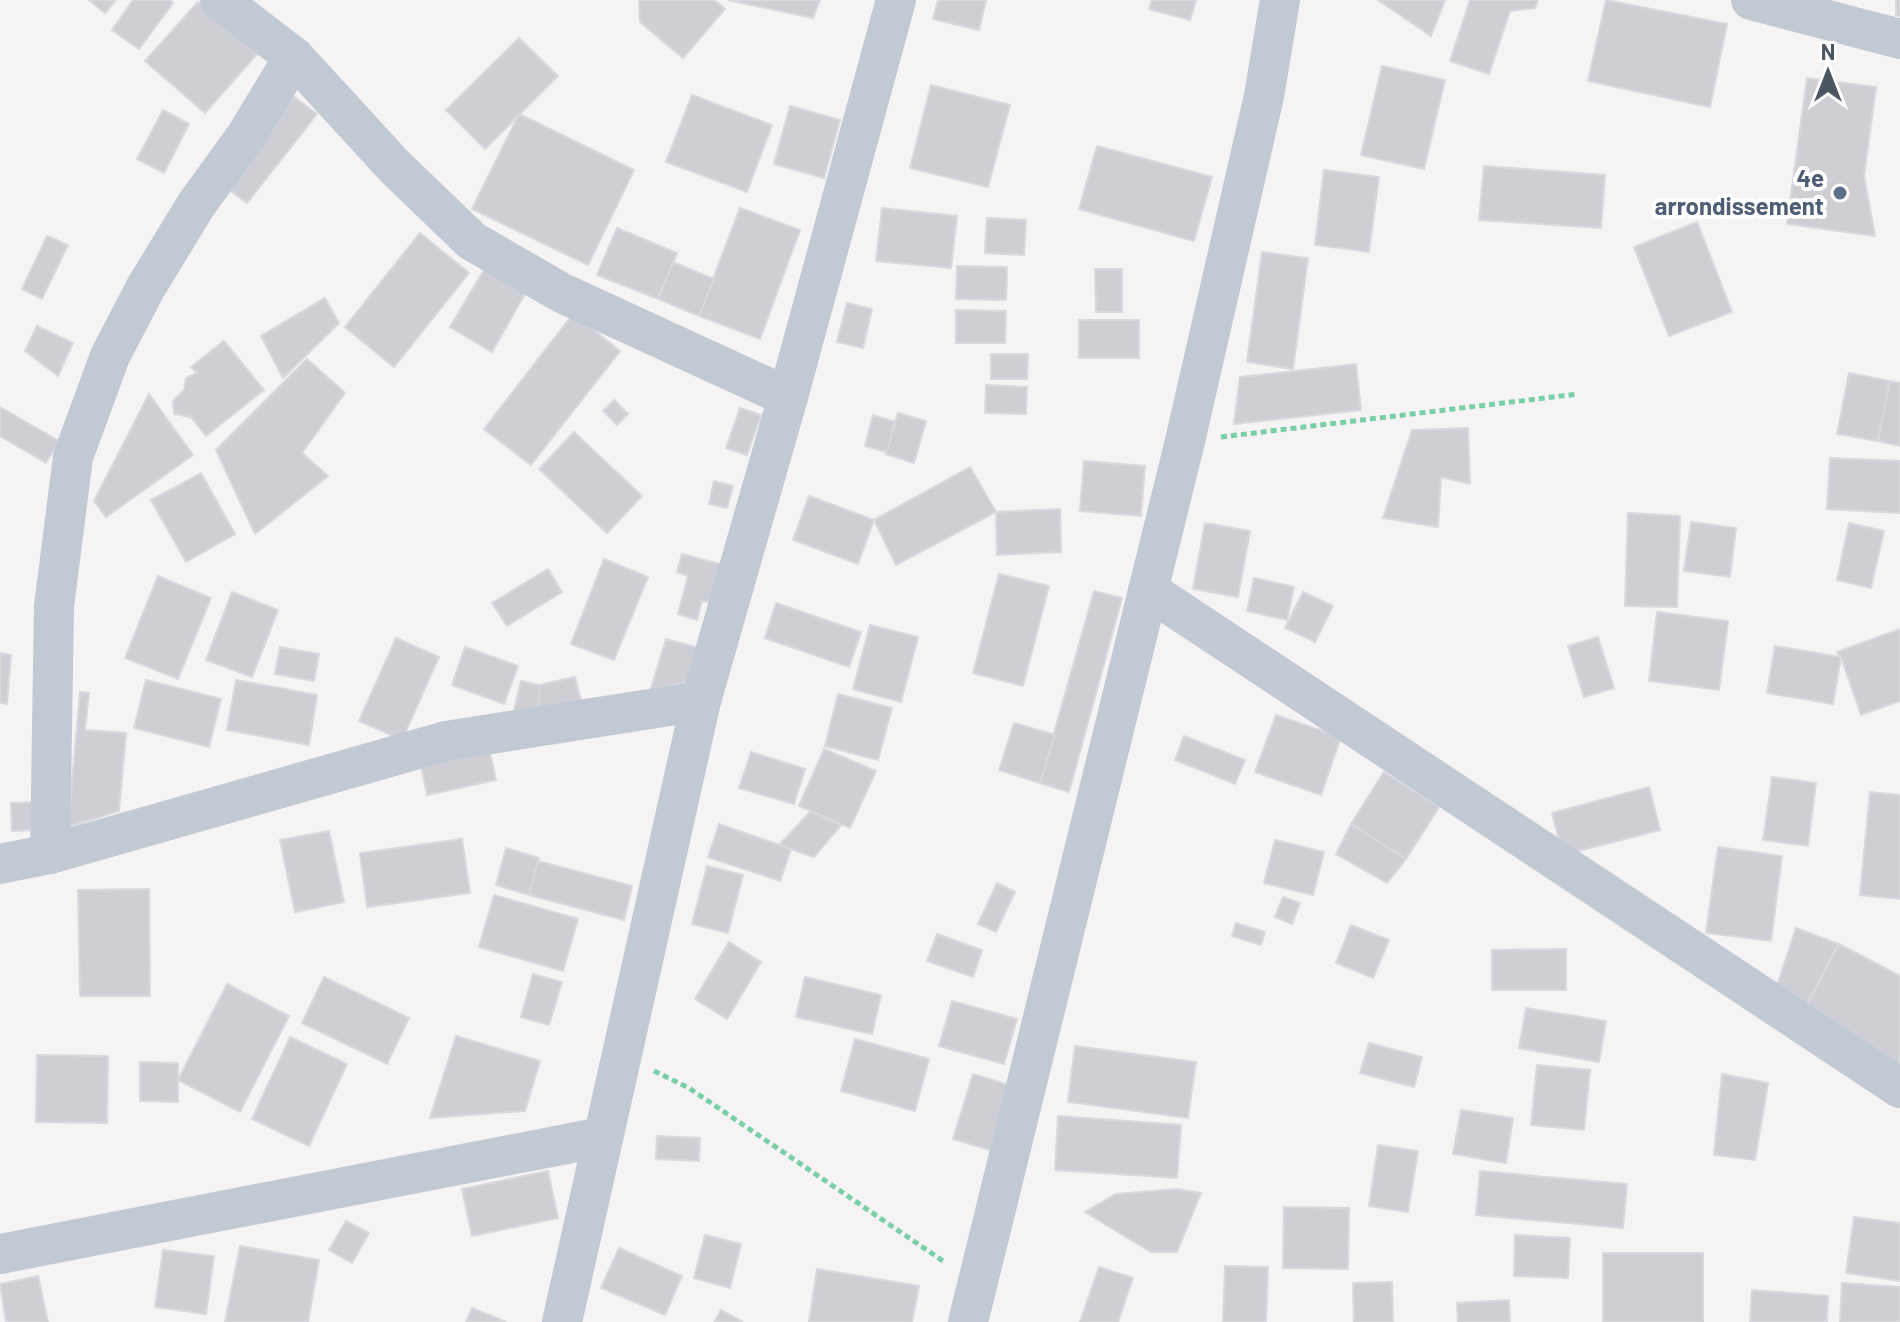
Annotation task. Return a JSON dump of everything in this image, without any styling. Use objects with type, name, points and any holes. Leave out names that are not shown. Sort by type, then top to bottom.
[{"type":"street","points":[[220,0],[294,57],[395,167],[472,241],[562,293],[788,397]]},
{"type":"street","points":[[562,1322],[701,701],[896,0]]},
{"type":"street","points":[[972,1303],[1185,441],[1264,96],[1280,0]]},
{"type":"street","points":[[1751,0],[1900,39]]},
{"type":"street","points":[[50,854],[54,606],[73,457],[110,356],[146,287],[294,57]]},
{"type":"street","points":[[1148,590],[1900,1088]]},
{"type":"street","points":[[0,864],[50,854],[446,741],[701,701]]},
{"type":"street","points":[[0,1254],[602,1137]]},
{"type":"path","points":[[1185,441],[1578,394]]},
{"type":"path","points":[[620,1055],[689,1088],[972,1303]]},
{"type":"building","points":[[89,0],[116,0],[105,13]]},
{"type":"building","points":[[133,0],[169,0],[173,3],[139,49],[112,30]]},
{"type":"building","points":[[639,0],[714,0],[725,9],[683,58],[640,22]]},
{"type":"building","points":[[728,0],[820,0],[813,18]]},
{"type":"building","points":[[938,0],[986,0],[979,30],[933,19]]},
{"type":"building","points":[[1152,0],[1196,0],[1190,20],[1149,9]]},
{"type":"building","points":[[1378,0],[1445,0],[1431,36]]},
{"type":"building","points":[[1470,0],[1538,0],[1535,8],[1510,11],[1489,74],[1450,61]]},
{"type":"building","points":[[1606,0],[1727,24],[1710,107],[1588,81]]},
{"type":"building","points":[[1896,0],[1900,0],[1900,16],[1896,15]]},
{"type":"building","points":[[198,2],[257,54],[205,113],[145,61]]},
{"type":"building","points":[[519,38],[558,76],[485,149],[446,110]]},
{"type":"building","points":[[1382,66],[1445,80],[1424,169],[1361,155]]},
{"type":"building","points":[[1807,78],[1876,87],[1864,176],[1875,236],[1787,224]]},
{"type":"building","points":[[931,85],[1010,105],[988,187],[910,168]]},
{"type":"building","points":[[692,95],[772,125],[747,192],[666,162]]},
{"type":"building","points":[[294,97],[317,114],[247,203],[224,186]]},
{"type":"building","points":[[790,106],[840,120],[824,178],[774,164]]},
{"type":"building","points":[[163,110],[189,124],[164,173],[137,159]]},
{"type":"building","points":[[519,114],[634,170],[588,265],[472,209]]},
{"type":"building","points":[[1097,146],[1212,177],[1194,241],[1079,209]]},
{"type":"building","points":[[1484,166],[1605,175],[1601,228],[1479,220]]},
{"type":"building","points":[[1324,170],[1379,177],[1369,252],[1315,245]]},
{"type":"building","points":[[740,208],[800,230],[760,339],[699,316]]},
{"type":"building","points":[[882,208],[957,216],[951,268],[876,261]]},
{"type":"building","points":[[987,218],[1026,220],[1024,255],[985,253]]},
{"type":"building","points":[[1697,222],[1732,312],[1669,336],[1634,247]]},
{"type":"building","points":[[617,228],[677,253],[658,299],[597,275]]},
{"type":"building","points":[[420,233],[469,273],[394,367],[345,327]]},
{"type":"building","points":[[47,236],[68,245],[42,299],[22,289]]},
{"type":"building","points":[[1262,252],[1308,258],[1293,369],[1247,362]]},
{"type":"building","points":[[673,262],[714,279],[699,316],[658,299]]},
{"type":"building","points":[[957,266],[1007,267],[1006,300],[956,299]]},
{"type":"building","points":[[485,268],[526,292],[492,352],[450,327]]},
{"type":"building","points":[[1095,269],[1122,269],[1122,312],[1096,312]]},
{"type":"building","points":[[325,298],[339,323],[283,378],[261,336]]},
{"type":"building","points":[[847,303],[872,309],[863,348],[837,342]]},
{"type":"building","points":[[956,310],[1006,311],[1005,343],[956,343]]},
{"type":"building","points":[[573,314],[620,351],[531,465],[484,429]]},
{"type":"building","points":[[1079,320],[1139,320],[1139,358],[1079,358]]},
{"type":"building","points":[[37,326],[73,343],[58,376],[25,351]]},
{"type":"building","points":[[224,341],[264,390],[206,436],[191,417],[174,414],[173,401],[184,390],[186,378],[197,373],[191,367]]},
{"type":"building","points":[[991,354],[1028,354],[1027,379],[991,379]]},
{"type":"building","points":[[307,359],[345,393],[302,453],[328,476],[255,534],[216,450]]},
{"type":"building","points":[[1356,364],[1361,410],[1234,424],[1240,377]]},
{"type":"building","points":[[1849,373],[1890,381],[1878,441],[1837,434]]},
{"type":"building","points":[[1890,381],[1900,383],[1900,446],[1878,441]]},
{"type":"building","points":[[986,385],[1027,387],[1026,414],[985,413]]},
{"type":"building","points":[[149,394],[193,455],[106,517],[94,501]]},
{"type":"building","points":[[614,400],[628,414],[617,425],[603,411]]},
{"type":"building","points":[[0,407],[59,441],[46,463],[0,436]]},
{"type":"building","points":[[740,408],[761,415],[747,455],[726,448]]},
{"type":"building","points":[[898,413],[926,421],[914,463],[886,454]]},
{"type":"building","points":[[873,415],[895,422],[887,452],[865,446]]},
{"type":"building","points":[[1468,428],[1470,484],[1441,477],[1438,527],[1383,518],[1412,430]]},
{"type":"building","points":[[574,432],[642,496],[607,533],[539,469]]},
{"type":"building","points":[[1830,458],[1900,461],[1900,513],[1827,509]]},
{"type":"building","points":[[1084,461],[1145,466],[1141,516],[1080,511]]},
{"type":"building","points":[[970,467],[996,512],[896,565],[874,520]]},
{"type":"building","points":[[201,473],[235,534],[186,562],[151,500]]},
{"type":"building","points":[[714,481],[733,486],[727,508],[709,504]]},
{"type":"building","points":[[809,496],[874,520],[858,564],[793,540]]},
{"type":"building","points":[[1060,509],[1061,552],[997,555],[996,512]]},
{"type":"building","points":[[1628,513],[1680,516],[1677,607],[1625,606]]},
{"type":"building","points":[[1691,522],[1736,528],[1730,577],[1684,571]]},
{"type":"building","points":[[1205,523],[1250,531],[1238,597],[1193,589]]},
{"type":"building","points":[[1849,523],[1884,531],[1871,588],[1837,580]]},
{"type":"building","points":[[682,554],[723,565],[712,603],[702,601],[697,620],[678,614],[688,576],[677,572]]},
{"type":"building","points":[[604,559],[648,577],[614,660],[571,644]]},
{"type":"building","points":[[548,569],[562,592],[507,626],[492,603]]},
{"type":"building","points":[[999,574],[1049,586],[1023,686],[973,673]]},
{"type":"building","points":[[158,576],[211,598],[178,679],[125,658]]},
{"type":"building","points":[[1254,578],[1294,587],[1287,620],[1247,611]]},
{"type":"building","points":[[1094,591],[1122,598],[1069,792],[1040,783]]},
{"type":"building","points":[[232,592],[278,610],[252,677],[206,660]]},
{"type":"building","points":[[1303,592],[1333,606],[1315,642],[1285,628]]},
{"type":"building","points":[[776,603],[861,632],[849,667],[765,638]]},
{"type":"building","points":[[1657,612],[1728,621],[1719,690],[1649,681]]},
{"type":"building","points":[[870,625],[918,637],[901,702],[853,689]]},
{"type":"building","points":[[1900,629],[1900,701],[1861,715],[1837,652]]},
{"type":"building","points":[[1598,637],[1614,688],[1584,697],[1568,646]]},
{"type":"building","points":[[396,638],[439,657],[402,740],[359,721]]},
{"type":"building","points":[[666,639],[699,648],[688,682],[651,689]]},
{"type":"building","points":[[1775,646],[1841,657],[1833,704],[1767,693]]},
{"type":"building","points":[[280,647],[319,654],[314,681],[275,674]]},
{"type":"building","points":[[465,647],[518,666],[504,704],[452,685]]},
{"type":"building","points":[[0,653],[11,655],[7,704],[0,703]]},
{"type":"building","points":[[575,677],[582,705],[538,715],[539,685]]},
{"type":"building","points":[[146,680],[221,699],[209,747],[134,728]]},
{"type":"building","points":[[236,680],[317,695],[309,745],[227,730]]},
{"type":"building","points":[[521,681],[539,685],[538,715],[512,718]]},
{"type":"building","points":[[80,692],[89,693],[85,730],[126,733],[119,811],[68,827]]},
{"type":"building","points":[[838,694],[892,708],[878,760],[825,746]]},
{"type":"building","points":[[1276,715],[1341,737],[1321,795],[1255,772]]},
{"type":"building","points":[[1014,723],[1055,735],[1040,783],[999,770]]},
{"type":"building","points":[[1184,736],[1245,760],[1235,784],[1175,760]]},
{"type":"building","points":[[488,743],[496,780],[427,795],[419,756]]},
{"type":"building","points":[[824,749],[876,771],[850,828],[799,806]]},
{"type":"building","points":[[751,752],[805,769],[794,804],[739,788]]},
{"type":"building","points":[[1384,772],[1439,807],[1406,859],[1351,824]]},
{"type":"building","points":[[1772,777],[1816,783],[1808,846],[1763,840]]},
{"type":"building","points":[[1649,787],[1660,830],[1563,855],[1552,813]]},
{"type":"building","points":[[1870,792],[1900,795],[1900,899],[1860,895]]},
{"type":"building","points":[[34,802],[35,830],[12,831],[11,803]]},
{"type":"building","points":[[811,811],[841,825],[814,857],[779,845]]},
{"type":"building","points":[[719,824],[791,849],[780,881],[708,857]]},
{"type":"building","points":[[1351,824],[1406,859],[1387,883],[1336,854]]},
{"type":"building","points":[[329,831],[344,902],[295,912],[280,840]]},
{"type":"building","points":[[462,839],[470,893],[367,907],[360,853]]},
{"type":"building","points":[[1275,840],[1324,852],[1313,895],[1264,883]]},
{"type":"building","points":[[1718,847],[1782,856],[1771,941],[1706,933]]},
{"type":"building","points":[[506,848],[539,858],[529,895],[496,885]]},
{"type":"building","points":[[538,861],[632,886],[624,920],[529,895]]},
{"type":"building","points":[[707,866],[743,875],[728,933],[692,924]]},
{"type":"building","points":[[997,883],[1015,892],[996,932],[978,924]]},
{"type":"building","points":[[149,889],[150,996],[80,996],[78,890]]},
{"type":"building","points":[[494,895],[578,919],[563,971],[479,947]]},
{"type":"building","points":[[1283,897],[1300,903],[1292,924],[1275,917]]},
{"type":"building","points":[[1236,923],[1265,932],[1261,945],[1232,936]]},
{"type":"building","points":[[1351,925],[1389,940],[1373,978],[1336,963]]},
{"type":"building","points":[[1796,928],[1839,944],[1800,1017],[1777,986]]},
{"type":"building","points":[[937,934],[982,950],[973,977],[927,961]]},
{"type":"building","points":[[729,942],[761,962],[727,1019],[695,999]]},
{"type":"building","points":[[1839,944],[1900,976],[1900,1068],[1800,1017]]},
{"type":"building","points":[[1566,949],[1566,990],[1492,990],[1492,950]]},
{"type":"building","points":[[533,974],[562,982],[549,1025],[521,1017]]},
{"type":"building","points":[[324,977],[409,1018],[387,1064],[302,1023]]},
{"type":"building","points":[[805,977],[881,995],[872,1034],[796,1017]]},
{"type":"building","points":[[227,984],[289,1016],[240,1112],[178,1080]]},
{"type":"building","points":[[952,1001],[1017,1019],[1004,1064],[939,1046]]},
{"type":"building","points":[[1526,1008],[1606,1021],[1599,1062],[1519,1048]]},
{"type":"building","points":[[456,1036],[540,1061],[525,1111],[430,1118]]},
{"type":"building","points":[[290,1037],[347,1064],[309,1146],[252,1119]]},
{"type":"building","points":[[855,1039],[929,1059],[915,1111],[841,1091]]},
{"type":"building","points":[[1369,1043],[1422,1057],[1414,1087],[1360,1073]]},
{"type":"building","points":[[1075,1046],[1196,1062],[1188,1118],[1068,1102]]},
{"type":"building","points":[[37,1055],[108,1056],[107,1123],[36,1122]]},
{"type":"building","points":[[140,1062],[178,1063],[178,1102],[140,1101]]},
{"type":"building","points":[[1537,1065],[1590,1070],[1584,1130],[1531,1125]]},
{"type":"building","points":[[973,1074],[1009,1085],[990,1150],[953,1139]]},
{"type":"building","points":[[1722,1074],[1768,1083],[1755,1160],[1714,1155]]},
{"type":"building","points":[[1461,1110],[1513,1118],[1506,1163],[1453,1154]]},
{"type":"building","points":[[1058,1116],[1181,1125],[1177,1178],[1055,1170]]},
{"type":"building","points":[[657,1136],[700,1138],[699,1161],[656,1159]]},
{"type":"building","points":[[1378,1145],[1418,1151],[1408,1212],[1369,1206]]},
{"type":"building","points":[[548,1171],[558,1218],[472,1236],[462,1189]]},
{"type":"building","points":[[1480,1171],[1627,1184],[1623,1228],[1476,1215]]},
{"type":"building","points":[[1177,1189],[1201,1193],[1177,1252],[1151,1252],[1085,1212],[1116,1194]]},
{"type":"building","points":[[1284,1207],[1349,1208],[1348,1269],[1283,1268]]},
{"type":"building","points":[[1854,1217],[1900,1223],[1900,1281],[1846,1273]]},
{"type":"building","points":[[346,1221],[369,1233],[352,1263],[329,1250]]},
{"type":"building","points":[[705,1235],[741,1244],[730,1288],[694,1278]]},
{"type":"building","points":[[1515,1235],[1570,1238],[1568,1278],[1514,1276]]},
{"type":"building","points":[[240,1246],[319,1260],[308,1322],[225,1322]]},
{"type":"building","points":[[619,1248],[682,1276],[665,1315],[601,1288]]},
{"type":"building","points":[[163,1250],[214,1256],[206,1314],[155,1307]]},
{"type":"building","points":[[1603,1253],[1703,1253],[1703,1322],[1603,1322]]},
{"type":"building","points":[[1225,1266],[1268,1267],[1266,1322],[1223,1322]]},
{"type":"building","points":[[1099,1267],[1133,1278],[1118,1322],[1080,1322]]},
{"type":"building","points":[[817,1269],[919,1286],[912,1322],[809,1322]]},
{"type":"building","points":[[38,1276],[48,1322],[6,1322],[0,1284]]},
{"type":"building","points":[[1392,1282],[1393,1322],[1354,1322],[1353,1283]]},
{"type":"building","points":[[1842,1283],[1900,1287],[1900,1322],[1840,1322]]},
{"type":"building","points":[[1752,1290],[1828,1296],[1827,1322],[1750,1322]]},
{"type":"building","points":[[1509,1300],[1510,1322],[1458,1322],[1457,1303]]},
{"type":"building","points":[[472,1308],[506,1322],[466,1322]]},
{"type":"building","points":[[721,1310],[743,1322],[714,1322]]},
{"type":"place","name":"4e arrondissement","points":[[1840,193]]}]
